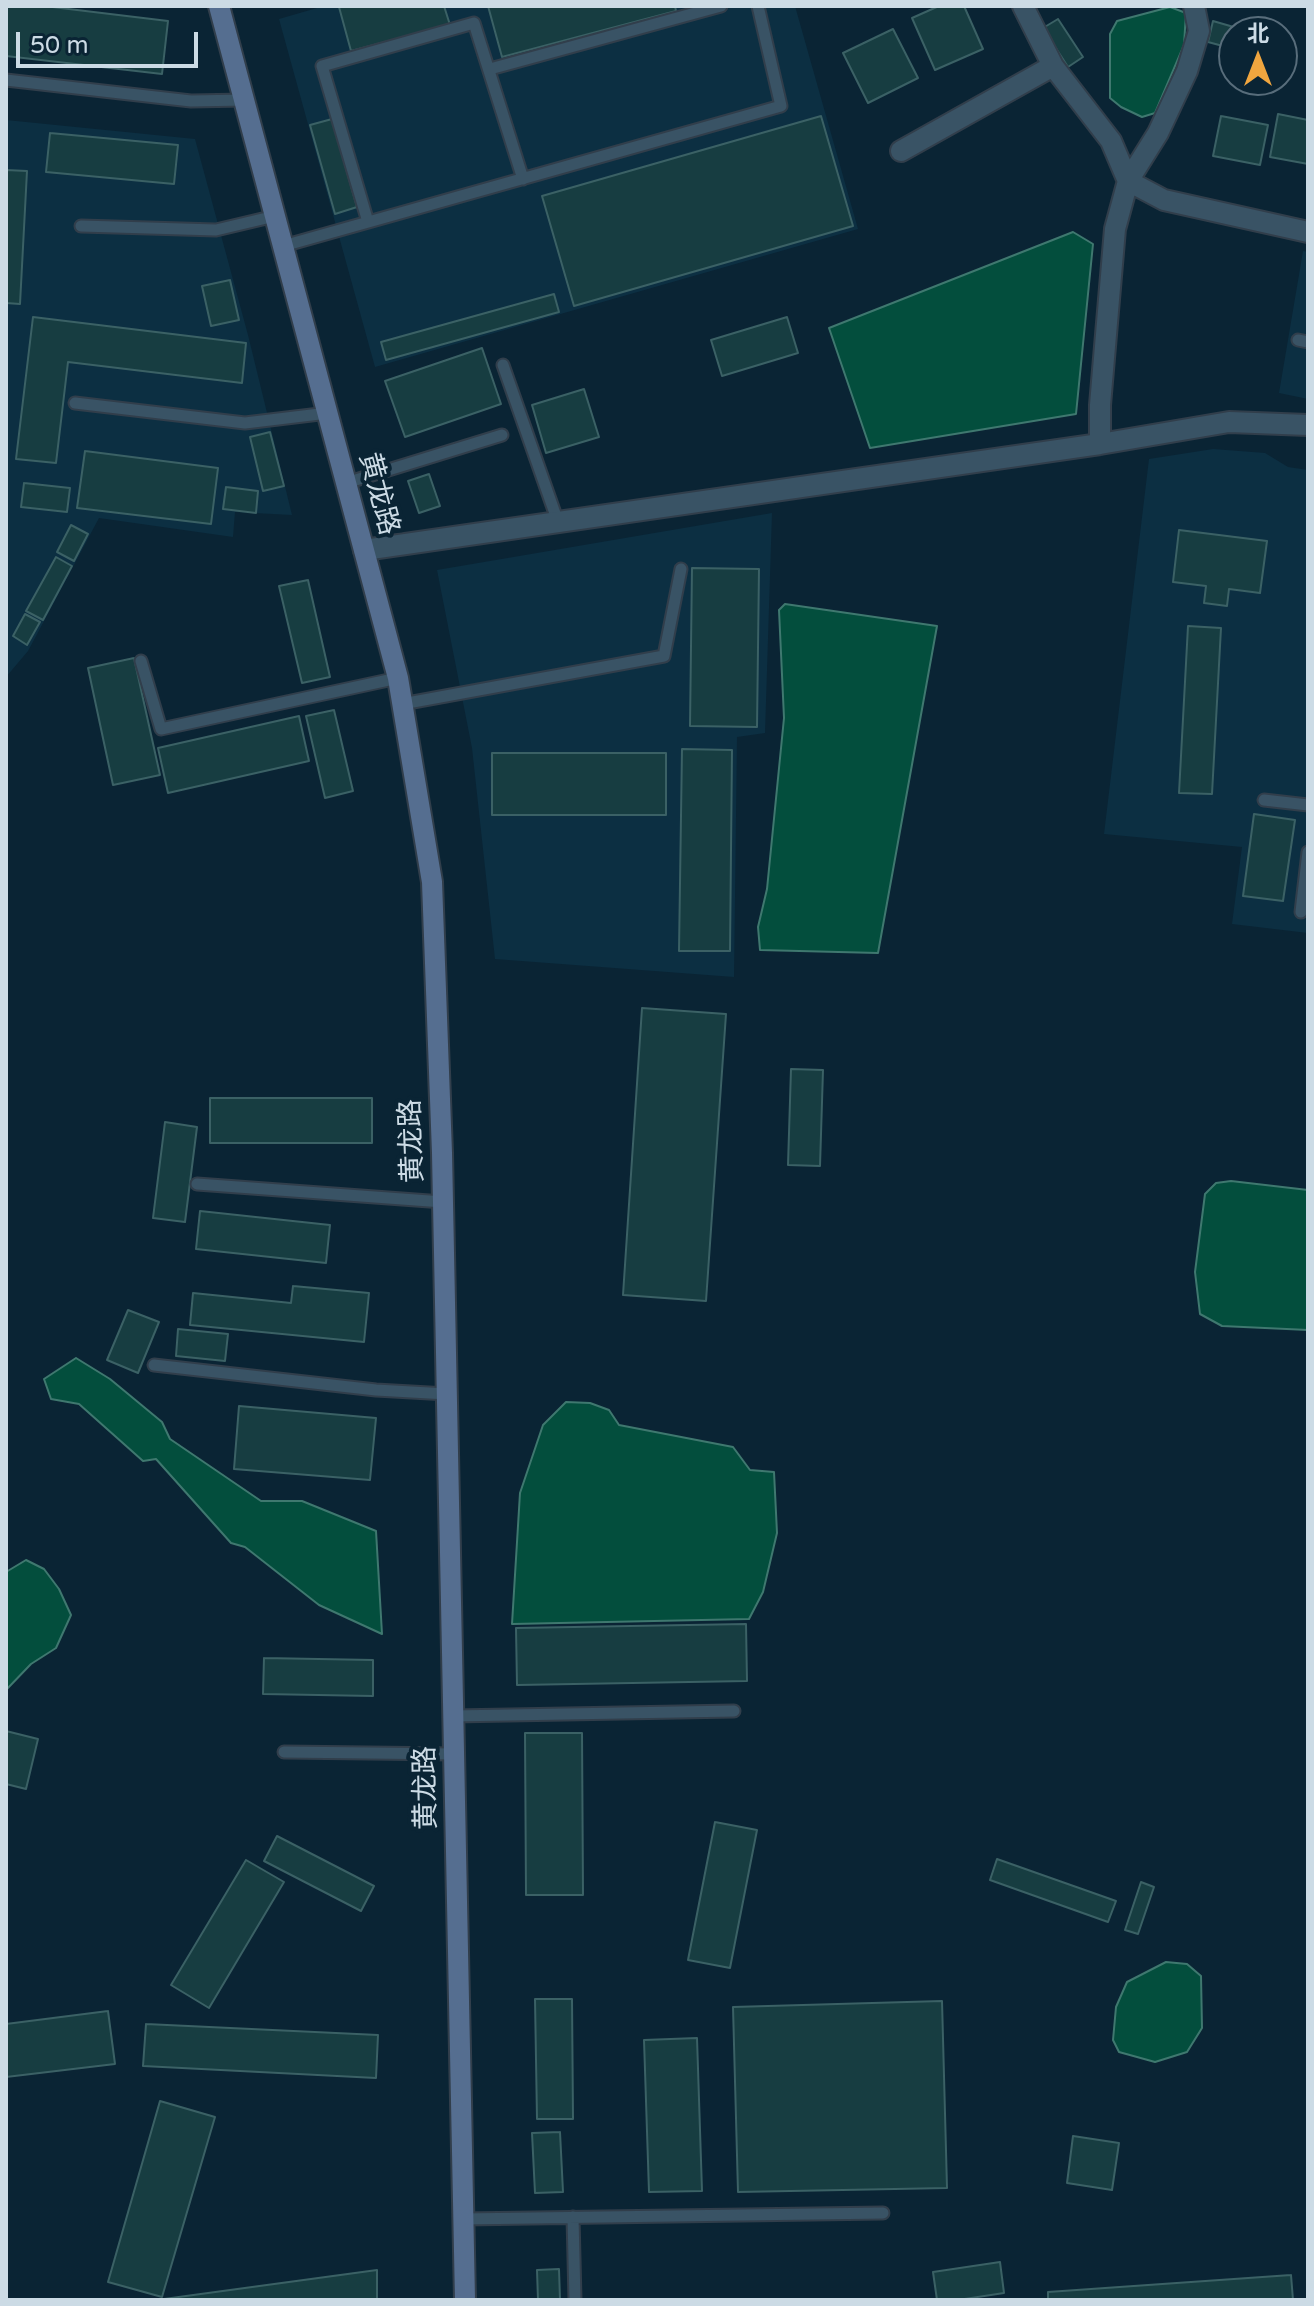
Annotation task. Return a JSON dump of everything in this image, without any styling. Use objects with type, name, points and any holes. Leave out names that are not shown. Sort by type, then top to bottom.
[{"type":"main road","name":"黄龙路","points":[[219,6],[398,678],[432,882],[443,1202],[465,2300]]},
{"type":"street","points":[[1023,6],[1053,66],[1111,141],[1128,181],[1164,200],[1308,232]]},
{"type":"street","points":[[1100,444],[1100,405],[1115,229],[1128,181],[1158,133],[1187,71],[1199,31],[1194,6]]},
{"type":"street","points":[[901,151],[1053,66]]},
{"type":"street","points":[[364,550],[1100,444],[1229,422],[1308,425]]},
{"type":"lane","points":[[490,69],[721,6]]},
{"type":"lane","points":[[283,246],[781,106],[758,6]]},
{"type":"lane","points":[[368,222],[322,66],[474,23],[523,179]]},
{"type":"lane","points":[[6,80],[191,101],[244,100]]},
{"type":"lane","points":[[81,226],[216,230],[275,216]]},
{"type":"lane","points":[[503,365],[558,522]]},
{"type":"lane","points":[[75,403],[245,423],[328,413]]},
{"type":"lane","points":[[346,483],[502,435]]},
{"type":"lane","points":[[402,704],[664,656],[681,569]]},
{"type":"lane","points":[[141,661],[161,729],[398,678]]},
{"type":"lane","points":[[1264,800],[1308,805]]},
{"type":"lane","points":[[1301,912],[1308,852]]},
{"type":"lane","points":[[197,1184],[443,1202]]},
{"type":"lane","points":[[154,1365],[376,1390],[447,1394]]},
{"type":"lane","points":[[453,1716],[734,1711]]},
{"type":"lane","points":[[284,1752],[454,1754]]},
{"type":"lane","points":[[463,2219],[883,2213]]},
{"type":"lane","points":[[573,2217],[575,2300]]},
{"type":"shaded area","points":[[324,6],[795,6],[858,229],[375,367],[279,19]]},
{"type":"shaded area","points":[[1170,7],[1186,13],[1184,45],[1155,113],[1142,117],[1110,98],[1110,34],[1117,21]]},
{"type":"shaded area","points":[[6,120],[195,139],[292,515],[235,512],[233,537],[99,518],[28,651],[6,677]]},
{"type":"shaded area","points":[[1073,232],[1093,244],[1076,414],[870,448],[829,328]]},
{"type":"shaded area","points":[[1303,251],[1308,252],[1308,399],[1279,393]]},
{"type":"shaded area","points":[[1213,449],[1265,453],[1288,467],[1308,470],[1308,933],[1232,924],[1242,847],[1104,834],[1149,459]]},
{"type":"shaded area","points":[[772,513],[765,733],[737,737],[734,977],[495,959],[472,748],[437,570]]},
{"type":"shaded area","points":[[785,604],[937,626],[878,953],[760,950],[758,927],[767,889],[784,718],[779,610]]},
{"type":"shaded area","points":[[1231,1181],[1308,1190],[1308,1330],[1222,1326],[1200,1314],[1195,1272],[1205,1194],[1216,1183]]},
{"type":"shaded area","points":[[76,1358],[110,1379],[162,1422],[170,1439],[261,1501],[302,1501],[376,1531],[382,1634],[319,1605],[245,1547],[231,1543],[156,1459],[143,1461],[79,1404],[51,1399],[44,1379]]},
{"type":"shaded area","points":[[566,1402],[590,1403],[609,1410],[619,1425],[733,1447],[750,1470],[774,1472],[777,1533],[763,1592],[749,1619],[512,1624],[520,1493],[543,1425]]},
{"type":"shaded area","points":[[26,1560],[44,1569],[59,1589],[71,1615],[56,1648],[31,1664],[6,1690],[6,1572]]},
{"type":"shaded area","points":[[1166,1962],[1187,1964],[1201,1976],[1202,2028],[1187,2052],[1155,2062],[1119,2052],[1113,2040],[1116,2007],[1127,1982]]},
{"type":"building","points":[[6,6],[44,6],[168,21],[162,74],[6,56]]},
{"type":"building","points":[[444,6],[450,25],[351,51],[339,7]]},
{"type":"building","points":[[488,6],[675,6],[676,11],[502,57]]},
{"type":"building","points":[[939,6],[964,6],[983,49],[935,70],[912,18]]},
{"type":"building","points":[[1058,19],[1083,57],[1068,67],[1043,28]]},
{"type":"building","points":[[1213,21],[1218,22],[1218,45],[1208,42]]},
{"type":"building","points":[[893,29],[918,78],[868,103],[843,53]]},
{"type":"building","points":[[1278,114],[1308,120],[1308,164],[1270,157]]},
{"type":"building","points":[[821,116],[853,226],[574,306],[542,196]]},
{"type":"building","points":[[1221,116],[1268,125],[1260,165],[1213,156]]},
{"type":"building","points":[[332,119],[357,207],[335,214],[310,125]]},
{"type":"building","points":[[50,133],[178,145],[174,184],[46,172]]},
{"type":"building","points":[[6,170],[27,171],[20,304],[6,303]]},
{"type":"building","points":[[230,280],[239,320],[211,326],[202,286]]},
{"type":"building","points":[[554,294],[559,312],[386,360],[381,342]]},
{"type":"building","points":[[33,317],[246,343],[242,383],[68,362],[56,463],[16,459]]},
{"type":"building","points":[[787,317],[798,353],[722,376],[711,340]]},
{"type":"building","points":[[482,348],[501,404],[405,437],[385,381]]},
{"type":"building","points":[[584,389],[599,437],[546,453],[532,405]]},
{"type":"building","points":[[270,432],[284,486],[263,491],[250,437]]},
{"type":"building","points":[[85,451],[218,468],[211,524],[77,508]]},
{"type":"building","points":[[429,474],[440,506],[419,513],[408,481]]},
{"type":"building","points":[[24,483],[70,488],[67,512],[21,507]]},
{"type":"building","points":[[226,487],[258,491],[256,513],[223,509]]},
{"type":"building","points":[[71,525],[88,534],[74,561],[57,552]]},
{"type":"building","points":[[1179,530],[1267,541],[1260,593],[1229,589],[1227,606],[1204,603],[1206,586],[1173,582]]},
{"type":"building","points":[[56,557],[72,566],[43,620],[26,611]]},
{"type":"building","points":[[692,568],[759,569],[757,727],[690,726]]},
{"type":"building","points":[[308,580],[330,677],[302,683],[279,586]]},
{"type":"building","points":[[25,614],[40,622],[27,645],[13,636]]},
{"type":"building","points":[[1188,626],[1221,628],[1212,794],[1179,793]]},
{"type":"building","points":[[134,658],[160,775],[113,785],[88,668]]},
{"type":"building","points":[[334,710],[353,791],[325,798],[306,716]]},
{"type":"building","points":[[299,716],[309,761],[168,793],[158,748]]},
{"type":"building","points":[[682,749],[732,750],[730,951],[679,951]]},
{"type":"building","points":[[492,753],[666,753],[666,815],[492,815]]},
{"type":"building","points":[[1254,814],[1295,820],[1283,901],[1243,896]]},
{"type":"building","points":[[642,1008],[726,1014],[706,1301],[623,1295]]},
{"type":"building","points":[[791,1069],[823,1070],[820,1166],[788,1165]]},
{"type":"building","points":[[210,1098],[372,1098],[372,1143],[210,1143]]},
{"type":"building","points":[[165,1122],[197,1127],[185,1222],[153,1218]]},
{"type":"building","points":[[200,1211],[330,1225],[326,1263],[196,1249]]},
{"type":"building","points":[[293,1286],[369,1293],[364,1342],[190,1325],[193,1293],[291,1303]]},
{"type":"building","points":[[128,1310],[159,1322],[138,1373],[107,1360]]},
{"type":"building","points":[[178,1329],[228,1334],[225,1361],[176,1356]]},
{"type":"building","points":[[239,1406],[376,1418],[370,1480],[234,1469]]},
{"type":"building","points":[[746,1624],[747,1681],[517,1685],[516,1628]]},
{"type":"building","points":[[264,1658],[373,1660],[373,1696],[263,1694]]},
{"type":"building","points":[[6,1731],[38,1739],[26,1789],[6,1784]]},
{"type":"building","points":[[525,1733],[582,1733],[583,1895],[526,1895]]},
{"type":"building","points":[[715,1822],[757,1830],[730,1968],[688,1960]]},
{"type":"building","points":[[277,1836],[374,1886],[361,1911],[264,1861]]},
{"type":"building","points":[[997,1859],[1116,1901],[1108,1922],[990,1880]]},
{"type":"building","points":[[246,1860],[284,1882],[209,2008],[171,1985]]},
{"type":"building","points":[[1141,1882],[1154,1887],[1138,1934],[1125,1930]]},
{"type":"building","points":[[535,1999],[572,1999],[573,2119],[537,2119]]},
{"type":"building","points":[[942,2001],[947,2188],[738,2192],[733,2007]]},
{"type":"building","points":[[108,2011],[115,2064],[6,2077],[6,2024]]},
{"type":"building","points":[[146,2024],[378,2035],[376,2078],[143,2066]]},
{"type":"building","points":[[697,2038],[702,2191],[649,2192],[644,2040]]},
{"type":"building","points":[[160,2101],[215,2117],[162,2297],[108,2282]]},
{"type":"building","points":[[560,2132],[563,2192],[535,2193],[532,2133]]},
{"type":"building","points":[[1073,2136],[1119,2143],[1112,2190],[1067,2183]]},
{"type":"building","points":[[1000,2262],[1004,2293],[937,2300],[933,2272]]},
{"type":"building","points":[[559,2269],[560,2300],[538,2300],[537,2270]]},
{"type":"building","points":[[377,2270],[377,2300],[164,2300],[164,2299]]},
{"type":"building","points":[[1291,2275],[1293,2300],[1048,2300],[1048,2292]]}]
